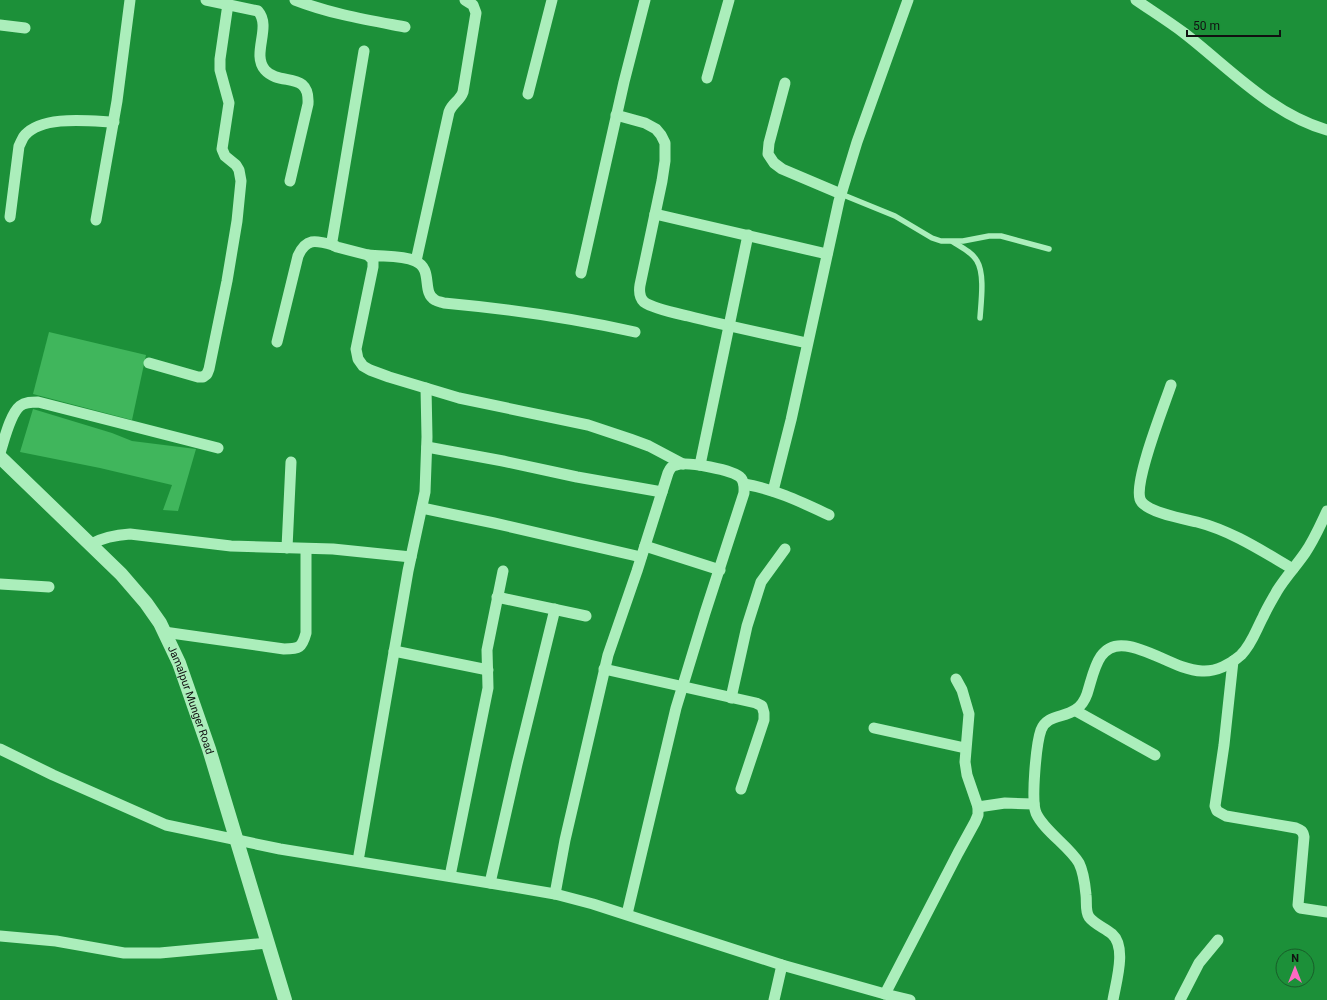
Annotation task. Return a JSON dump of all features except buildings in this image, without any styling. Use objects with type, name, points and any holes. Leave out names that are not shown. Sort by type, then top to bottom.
[{"type":"street","points":[[96,220],[114,122],[130,0]]},
{"type":"street","points":[[206,0],[258,11],[262,16],[263,22],[261,56],[262,64],[266,72],[298,82],[306,88],[309,95],[308,104],[290,181]]},
{"type":"street","points":[[295,0],[320,10],[405,27]]},
{"type":"street","points":[[416,262],[448,112],[451,106],[458,101],[463,92],[476,13],[473,5],[465,0]]},
{"type":"street","points":[[528,94],[552,0]]},
{"type":"street","points":[[581,273],[616,115],[645,0]]},
{"type":"street","points":[[707,78],[729,0]]},
{"type":"street","points":[[773,491],[791,420],[833,222],[855,148],[908,0]]},
{"type":"street","points":[[1136,0],[1183,32],[1243,82],[1286,112],[1327,130]]},
{"type":"street","points":[[149,363],[198,377],[204,377],[209,369],[227,281],[237,221],[241,181],[236,164],[225,156],[222,149],[229,103],[220,70],[220,59],[228,4]]},
{"type":"street","points":[[0,25],[25,28]]},
{"type":"street","points":[[333,245],[334,222],[350,139],[364,51]]},
{"type":"street","points":[[785,83],[769,143],[768,154],[774,163],[782,169],[841,194]]},
{"type":"street","points":[[616,115],[645,123],[656,129],[665,143],[666,161],[640,285],[639,293],[643,301],[652,306],[671,312],[807,343]]},
{"type":"street","points":[[10,217],[19,146],[24,136],[32,129],[45,124],[67,121],[114,122]]},
{"type":"street","points":[[655,214],[827,254]]},
{"type":"street","points":[[700,465],[748,235]]},
{"type":"street","points":[[277,342],[298,256],[301,248],[306,243],[312,241],[321,241],[368,255],[407,259],[416,262],[424,269],[430,294],[435,300],[444,303],[559,317],[635,332]]},
{"type":"street","points":[[368,255],[373,260],[373,267],[356,349],[358,359],[363,366],[370,370],[459,398],[496,407],[588,425],[636,441],[683,464]]},
{"type":"street","points":[[1172,385],[1146,459],[1141,479],[1139,494],[1140,500],[1145,506],[1155,510],[1212,526],[1230,533],[1293,568]]},
{"type":"street","points":[[358,861],[411,557],[425,492],[427,447],[426,388]]},
{"type":"street","points":[[0,454],[14,414],[20,406],[28,402],[38,402],[218,448]]},
{"type":"street","points":[[427,447],[577,477],[662,492]]},
{"type":"street","name":"Jamalpur Munger Road","points":[[0,457],[121,574],[146,603],[164,632],[178,663],[209,749],[285,1000]]},
{"type":"street","points":[[287,548],[291,462]]},
{"type":"street","points":[[555,894],[565,840],[593,723],[604,669],[642,557],[668,473],[671,467],[676,464],[700,465],[730,472],[740,477],[744,484],[742,503],[682,687],[627,914]]},
{"type":"street","points":[[744,484],[758,486],[773,491],[829,515]]},
{"type":"street","points":[[422,508],[642,557]]},
{"type":"street","points":[[1112,1000],[1120,956],[1118,939],[1088,916],[1084,882],[1078,863],[1036,814],[1034,804],[1037,759],[1042,729],[1046,722],[1076,711],[1082,706],[1100,657],[1104,651],[1112,647],[1131,647],[1196,671],[1203,672],[1220,668],[1233,661],[1248,647],[1277,591],[1311,544],[1327,511]]},
{"type":"street","points":[[91,544],[108,537],[130,534],[231,546],[358,551],[411,557]]},
{"type":"street","points":[[645,546],[720,570]]},
{"type":"street","points":[[164,632],[284,649],[294,649],[300,647],[304,642],[306,633],[306,549]]},
{"type":"street","points":[[731,698],[747,626],[759,589],[770,568],[785,549]]},
{"type":"street","points":[[450,876],[488,688],[486,650],[502,571]]},
{"type":"street","points":[[0,584],[49,587]]},
{"type":"street","points":[[497,597],[586,616]]},
{"type":"street","points":[[490,882],[555,609]]},
{"type":"street","points":[[394,651],[488,670]]},
{"type":"street","points":[[1233,661],[1224,745],[1215,806],[1216,811],[1226,816],[1300,829],[1303,832],[1304,837],[1298,906],[1300,908],[1327,912]]},
{"type":"street","points":[[604,669],[756,703],[762,706],[764,720],[741,789]]},
{"type":"street","points":[[885,994],[978,815],[978,807],[967,775],[965,762],[969,714],[962,690],[956,679]]},
{"type":"street","points":[[1076,711],[1155,755]]},
{"type":"street","points":[[874,728],[965,748]]},
{"type":"street","points":[[0,749],[53,775],[166,825],[280,849],[490,882],[555,894],[627,914],[782,964],[910,1000]]},
{"type":"street","points":[[978,807],[1005,803],[1034,804]]},
{"type":"street","points":[[0,936],[56,941],[130,953],[160,953],[202,950],[268,943]]},
{"type":"street","points":[[1180,1000],[1199,963],[1218,940]]},
{"type":"street","points":[[774,1000],[782,964]]},
{"type":"lane","points":[[841,194],[895,216],[932,238],[941,241],[952,242],[1001,236],[1049,249]]},
{"type":"lane","points":[[952,242],[969,252],[977,261],[981,269],[980,318]]}]
